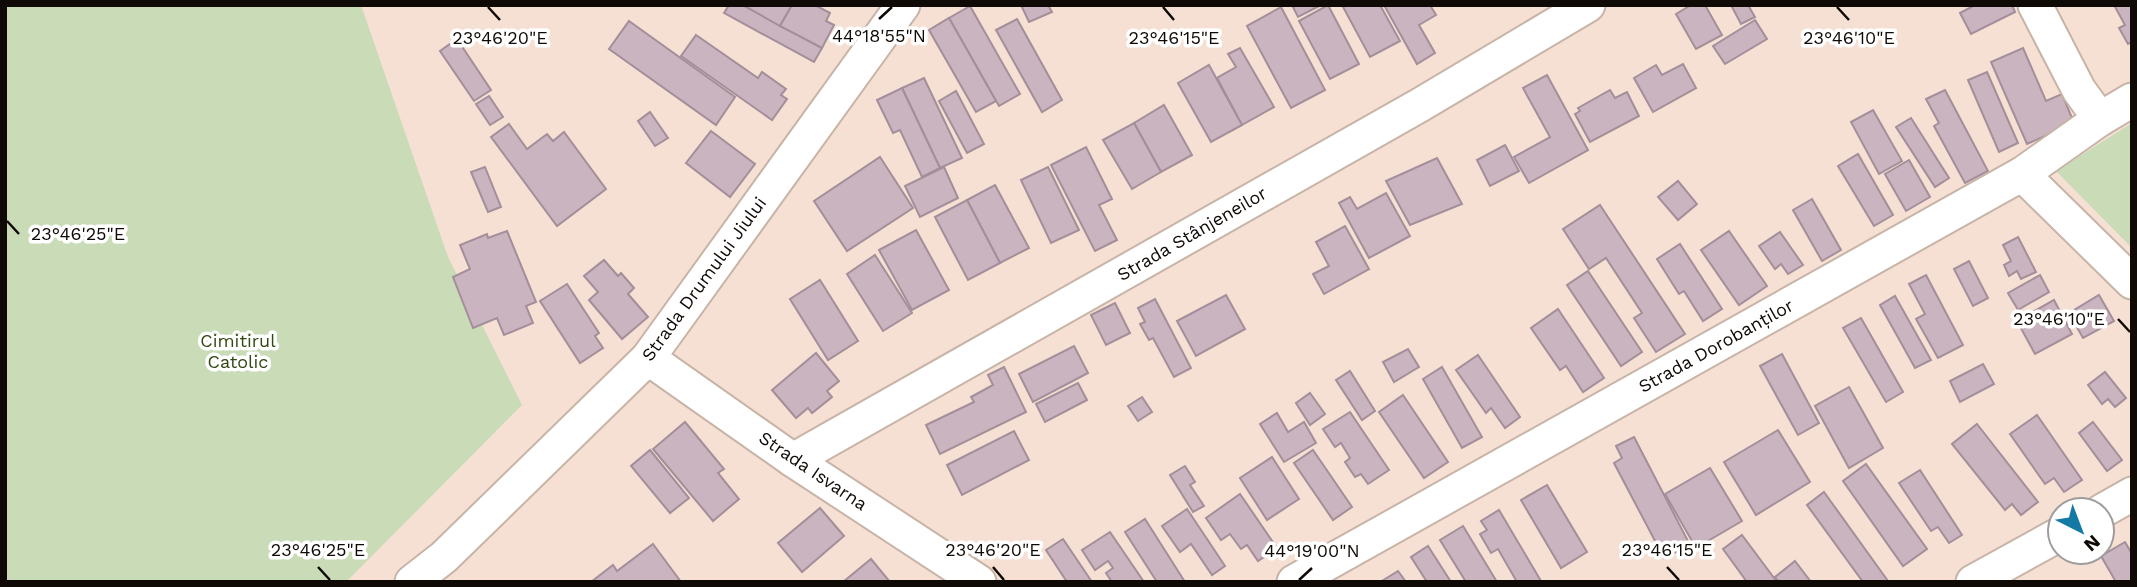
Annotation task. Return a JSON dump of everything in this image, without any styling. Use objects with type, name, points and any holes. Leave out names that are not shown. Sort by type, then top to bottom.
[{"type":"street","name":"Strada Drumului Jiului","points":[[412,582],[444,557],[648,358],[903,5]]},
{"type":"street","name":"Strada Stânjeneilor","points":[[793,460],[1420,105],[1588,5]]},
{"type":"street","points":[[2035,5],[2079,90],[2100,119]]},
{"type":"street","name":"Strada Dorobanților","points":[[1294,582],[2022,174],[2132,100]]},
{"type":"street","points":[[2022,174],[2132,282]]},
{"type":"street","name":"Strada Isvarna","points":[[648,358],[793,460],[979,582]]},
{"type":"street","points":[[2116,503],[2132,494]]},
{"type":"street","points":[[1973,582],[2046,542]]},
{"type":"green space","name":"Cimitirul Catolic","points":[[5,5],[361,5],[448,257],[522,405],[346,582],[5,582]]},
{"type":"green space","points":[[2132,123],[2132,248],[2056,171]]},
{"type":"building","points":[[729,5],[743,5],[822,48],[814,62],[724,13]]},
{"type":"building","points":[[743,5],[792,5],[780,26]]},
{"type":"building","points":[[792,5],[815,5],[830,13],[826,21],[834,25],[822,48],[780,26]]},
{"type":"building","points":[[1021,5],[1048,5],[1052,12],[1029,22]]},
{"type":"building","points":[[1292,5],[1321,5],[1298,17]]},
{"type":"building","points":[[1328,5],[1359,64],[1330,79],[1299,21]]},
{"type":"building","points":[[1342,5],[1380,5],[1400,41],[1370,57]]},
{"type":"building","points":[[1384,5],[1430,5],[1436,15],[1419,25],[1435,53],[1417,64]]},
{"type":"building","points":[[1691,5],[1705,5],[1722,35],[1696,49],[1676,14]]},
{"type":"building","points":[[1731,5],[1748,5],[1755,17],[1741,24]]},
{"type":"building","points":[[1975,5],[2012,5],[2015,12],[1971,34],[1960,13]]},
{"type":"building","points":[[2114,5],[2132,5],[2132,42],[2128,44],[2119,28],[2125,25]]},
{"type":"building","points":[[970,6],[1020,94],[999,106],[949,18]]},
{"type":"building","points":[[1281,7],[1325,90],[1291,108],[1247,26]]},
{"type":"building","points":[[949,18],[996,101],[976,112],[929,30]]},
{"type":"building","points":[[1017,19],[1062,100],[1042,112],[996,30]]},
{"type":"building","points":[[1755,20],[1767,39],[1725,64],[1713,46]]},
{"type":"building","points":[[629,21],[735,97],[716,125],[609,49]]},
{"type":"building","points":[[696,35],[758,78],[762,72],[786,89],[781,95],[787,99],[772,120],[681,56]]},
{"type":"building","points":[[457,39],[491,90],[474,101],[440,51]]},
{"type":"building","points":[[1240,48],[1274,107],[1242,125],[1217,78],[1236,67],[1228,54]]},
{"type":"building","points":[[2023,48],[2046,101],[2062,94],[2074,123],[2027,144],[1991,62]]},
{"type":"building","points":[[1683,64],[1696,88],[1653,112],[1634,78],[1656,65],[1662,75]]},
{"type":"building","points":[[1209,65],[1242,125],[1211,142],[1178,83]]},
{"type":"building","points":[[1987,72],[2018,143],[1999,152],[1968,80]]},
{"type":"building","points":[[1547,75],[1588,150],[1529,183],[1514,157],[1550,137],[1523,88]]},
{"type":"building","points":[[924,78],[962,158],[940,168],[902,88]]},
{"type":"building","points":[[902,88],[940,168],[922,177],[900,130],[893,133],[877,100]]},
{"type":"building","points":[[1610,90],[1615,98],[1627,92],[1639,116],[1590,142],[1575,114],[1580,111],[1578,108]]},
{"type":"building","points":[[1945,90],[1988,171],[1965,183],[1934,126],[1939,123],[1926,99]]},
{"type":"building","points":[[956,91],[984,144],[967,153],[939,101]]},
{"type":"building","points":[[489,96],[503,117],[490,125],[476,104]]},
{"type":"building","points":[[1164,105],[1192,155],[1161,172],[1134,123]]},
{"type":"building","points":[[1873,110],[1902,161],[1879,174],[1851,122]]},
{"type":"building","points":[[650,112],[668,138],[655,146],[638,121]]},
{"type":"building","points":[[1911,118],[1949,178],[1935,187],[1896,127]]},
{"type":"building","points":[[1134,123],[1161,172],[1132,189],[1103,140]]},
{"type":"building","points":[[509,124],[527,149],[547,134],[553,141],[564,132],[606,189],[557,226],[491,137]]},
{"type":"building","points":[[711,131],[755,164],[730,197],[686,163]]},
{"type":"building","points":[[1505,145],[1519,171],[1490,186],[1477,160]]},
{"type":"building","points":[[1086,147],[1112,199],[1099,205],[1117,240],[1095,251],[1051,165]]},
{"type":"building","points":[[1858,154],[1893,215],[1874,226],[1838,166]]},
{"type":"building","points":[[880,157],[913,208],[847,251],[814,201]]},
{"type":"building","points":[[1437,158],[1462,204],[1410,225],[1386,181]]},
{"type":"building","points":[[1909,160],[1930,197],[1906,211],[1885,174]]},
{"type":"building","points":[[485,167],[501,207],[488,212],[471,172]]},
{"type":"building","points":[[944,167],[958,198],[920,217],[905,186]]},
{"type":"building","points":[[1048,167],[1079,230],[1051,243],[1021,180]]},
{"type":"building","points":[[1678,181],[1697,204],[1678,220],[1658,197]]},
{"type":"building","points":[[995,185],[1029,248],[1000,263],[967,200]]},
{"type":"building","points":[[1386,193],[1410,236],[1369,258],[1339,203],[1350,197],[1357,209]]},
{"type":"building","points":[[1812,199],[1841,250],[1822,261],[1793,210]]},
{"type":"building","points":[[967,200],[1000,263],[968,280],[935,217]]},
{"type":"building","points":[[1600,205],[1685,334],[1656,352],[1634,318],[1642,313],[1606,258],[1589,269],[1563,229]]},
{"type":"building","points":[[1345,226],[1369,269],[1324,294],[1313,274],[1329,266],[1316,242]]},
{"type":"building","points":[[916,230],[949,290],[912,310],[879,250]]},
{"type":"building","points":[[507,231],[536,302],[526,306],[533,323],[504,335],[497,318],[473,328],[453,277],[470,269],[460,245],[487,234],[488,238]]},
{"type":"building","points":[[1729,231],[1767,286],[1739,305],[1701,250]]},
{"type":"building","points":[[1780,232],[1803,265],[1788,274],[1781,264],[1775,269],[1759,246]]},
{"type":"building","points":[[2018,237],[2036,272],[2021,279],[2017,271],[2009,276],[2004,265],[2011,261],[2003,245]]},
{"type":"building","points":[[1680,244],[1722,309],[1703,321],[1684,291],[1679,294],[1657,259]]},
{"type":"building","points":[[875,255],[912,313],[883,331],[847,274]]},
{"type":"building","points":[[604,260],[618,276],[621,273],[634,288],[628,294],[648,317],[622,339],[589,300],[598,292],[584,276]]},
{"type":"building","points":[[1969,261],[1988,298],[1973,306],[1954,269]]},
{"type":"building","points":[[1588,271],[1642,352],[1621,366],[1567,285]]},
{"type":"building","points":[[1926,275],[1963,345],[1938,358],[1916,319],[1925,314],[1909,284]]},
{"type":"building","points":[[2040,275],[2049,292],[2018,310],[2008,293]]},
{"type":"building","points":[[820,280],[858,341],[828,360],[790,299]]},
{"type":"building","points":[[567,284],[599,333],[595,336],[603,348],[580,363],[540,301]]},
{"type":"building","points":[[1226,295],[1245,329],[1196,356],[1177,321]]},
{"type":"building","points":[[2099,295],[2114,321],[2083,338],[2069,313]]},
{"type":"building","points":[[1895,296],[1931,360],[1915,368],[1880,305]]},
{"type":"building","points":[[1155,299],[1191,368],[1174,377],[1153,338],[1149,340],[1140,324],[1145,322],[1138,308]]},
{"type":"building","points":[[2054,300],[2072,334],[2035,354],[2017,321]]},
{"type":"building","points":[[1115,303],[1130,333],[1106,345],[1091,315]]},
{"type":"building","points":[[1558,309],[1604,378],[1583,392],[1566,366],[1560,370],[1531,328]]},
{"type":"building","points":[[1861,318],[1903,392],[1886,402],[1843,328]]},
{"type":"building","points":[[1074,346],[1088,373],[1033,402],[1019,374]]},
{"type":"building","points":[[1408,349],[1419,367],[1394,382],[1383,362]]},
{"type":"building","points":[[816,353],[839,381],[827,391],[832,397],[812,413],[808,408],[796,418],[772,390]]},
{"type":"building","points":[[1782,354],[1819,423],[1798,435],[1760,366]]},
{"type":"building","points":[[1478,355],[1520,417],[1505,428],[1491,408],[1486,413],[1456,370]]},
{"type":"building","points":[[1983,364],[1994,384],[1960,402],[1950,381]]},
{"type":"building","points":[[1004,367],[1026,412],[940,454],[926,425],[974,402],[971,397],[993,385],[988,375]]},
{"type":"building","points":[[1442,367],[1482,437],[1462,448],[1423,379]]},
{"type":"building","points":[[1350,371],[1375,411],[1362,420],[1336,380]]},
{"type":"building","points":[[2105,372],[2126,398],[2115,407],[2108,399],[2102,404],[2088,385]]},
{"type":"building","points":[[1078,383],[1087,400],[1045,422],[1036,404]]},
{"type":"building","points":[[1849,387],[1883,448],[1849,468],[1815,406]]},
{"type":"building","points":[[1310,393],[1325,414],[1310,425],[1296,403]]},
{"type":"building","points":[[1403,395],[1448,462],[1424,478],[1379,412]]},
{"type":"building","points":[[1142,397],[1152,412],[1138,421],[1128,406]]},
{"type":"building","points":[[1350,412],[1389,470],[1368,484],[1361,474],[1355,477],[1345,462],[1350,458],[1341,443],[1335,447],[1323,429]]},
{"type":"building","points":[[1277,413],[1288,432],[1304,422],[1316,443],[1284,462],[1260,424]]},
{"type":"building","points":[[2037,415],[2082,480],[2064,492],[2054,478],[2045,484],[2010,434]]},
{"type":"building","points":[[685,422],[724,469],[718,473],[739,499],[713,521],[653,449]]},
{"type":"building","points":[[2093,422],[2122,460],[2107,471],[2079,433]]},
{"type":"building","points":[[1977,424],[2038,502],[2021,515],[2012,504],[2005,510],[1952,444]]},
{"type":"building","points":[[1778,430],[1810,482],[1756,515],[1724,462]]},
{"type":"building","points":[[1014,431],[1029,460],[962,495],[947,465]]},
{"type":"building","points":[[1634,437],[1690,545],[1664,558],[1614,463],[1622,458],[1616,446]]},
{"type":"building","points":[[650,450],[689,498],[670,513],[631,466]]},
{"type":"building","points":[[1313,450],[1352,507],[1333,520],[1294,463]]},
{"type":"building","points":[[1272,457],[1299,499],[1267,520],[1240,478]]},
{"type":"building","points":[[1866,464],[1927,549],[1903,566],[1843,481]]},
{"type":"building","points":[[1185,466],[1195,482],[1190,485],[1204,506],[1193,512],[1170,475]]},
{"type":"building","points":[[1710,468],[1742,521],[1696,548],[1665,494]]},
{"type":"building","points":[[1920,470],[1962,535],[1949,543],[1938,527],[1931,531],[1899,483]]},
{"type":"building","points":[[1547,485],[1587,552],[1561,568],[1521,500]]},
{"type":"building","points":[[1824,492],[1888,581],[1863,582],[1807,505]]},
{"type":"building","points":[[1240,494],[1277,548],[1258,561],[1247,545],[1241,549],[1230,534],[1221,540],[1206,518]]},
{"type":"building","points":[[820,508],[844,536],[802,572],[778,543]]},
{"type":"building","points":[[1187,509],[1225,566],[1212,575],[1191,544],[1180,552],[1162,526]]},
{"type":"building","points":[[1499,510],[1541,581],[1517,582],[1498,549],[1491,553],[1480,534],[1487,530],[1481,521]]},
{"type":"building","points":[[1145,519],[1185,582],[1157,582],[1125,532]]},
{"type":"building","points":[[1463,526],[1497,582],[1466,582],[1440,540]]},
{"type":"building","points":[[1110,532],[1144,582],[1112,582],[1106,573],[1113,568],[1108,561],[1095,570],[1082,550]]},
{"type":"building","points":[[1742,535],[1777,582],[1747,582],[1723,549]]},
{"type":"building","points":[[1063,539],[1092,582],[1067,582],[1046,550]]},
{"type":"building","points":[[2125,542],[2132,554],[2132,582],[2116,582],[2107,566],[2116,566],[2116,547]]},
{"type":"building","points":[[653,544],[681,582],[591,582],[613,565],[617,571]]},
{"type":"building","points":[[1428,546],[1451,582],[1427,582],[1411,557]]},
{"type":"building","points":[[871,559],[890,582],[843,582]]},
{"type":"building","points":[[1795,561],[1811,582],[1779,582],[1775,577]]},
{"type":"building","points":[[1398,571],[1406,582],[1382,581]]}]
